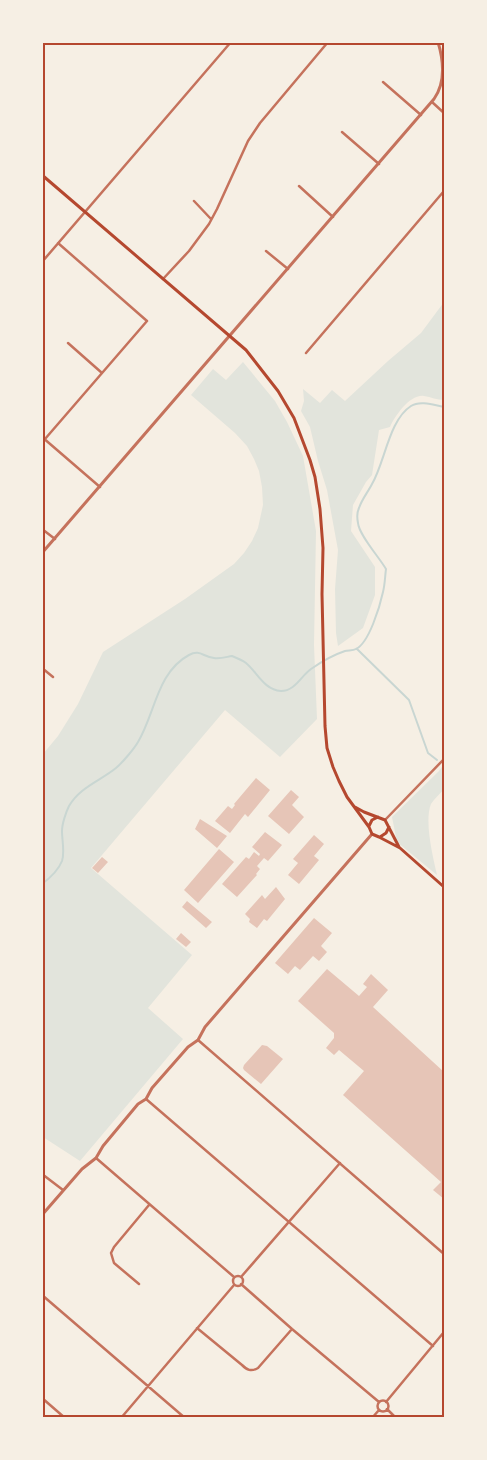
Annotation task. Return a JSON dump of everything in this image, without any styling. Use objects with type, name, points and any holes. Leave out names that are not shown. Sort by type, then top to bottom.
[{"type":"main road","points":[[42,175],[251,356],[278,390],[294,418],[315,477],[320,509],[323,548],[324,699],[327,748],[333,768],[347,797],[355,806],[372,834],[400,848],[444,887]]},
{"type":"main road","points":[[355,806],[364,812],[385,820],[400,848]]},
{"type":"main road","points":[[369,828],[372,820],[378,817]]},
{"type":"main road","points":[[379,837],[386,834],[389,826]]},
{"type":"street","points":[[42,262],[231,42]]},
{"type":"street","points":[[163,280],[211,220],[252,135],[260,123],[328,42]]},
{"type":"street","points":[[42,554],[432,102],[439,91],[443,78],[443,52],[438,42]]},
{"type":"street","points":[[383,82],[421,115]]},
{"type":"street","points":[[432,102],[444,113]]},
{"type":"street","points":[[342,132],[379,164]]},
{"type":"street","points":[[298,186],[334,217]]},
{"type":"street","points":[[306,353],[444,191]]},
{"type":"street","points":[[194,202],[211,220]]},
{"type":"street","points":[[58,244],[147,321],[44,438],[100,487]]},
{"type":"street","points":[[266,251],[288,269]]},
{"type":"street","points":[[68,343],[102,373]]},
{"type":"street","points":[[42,528],[55,539]]},
{"type":"street","points":[[42,668],[53,677]]},
{"type":"street","points":[[385,820],[444,759]]},
{"type":"street","points":[[42,1215],[82,1169],[96,1158],[103,1146],[138,1104],[146,1098],[152,1088],[185,1051],[198,1040],[205,1027],[372,834]]},
{"type":"street","points":[[198,1040],[444,1254]]},
{"type":"street","points":[[146,1098],[433,1346]]},
{"type":"street","points":[[96,1158],[234,1278]]},
{"type":"street","points":[[234,1278],[237,1276],[241,1277],[340,1163]]},
{"type":"street","points":[[42,1174],[63,1191]]},
{"type":"street","points":[[139,1284],[114,1263],[111,1253],[149,1205]]},
{"type":"street","points":[[241,1277],[243,1280],[242,1284],[378,1402]]},
{"type":"street","points":[[120,1418],[234,1285],[234,1278]]},
{"type":"street","points":[[234,1285],[242,1284]]},
{"type":"street","points":[[42,1295],[185,1418]]},
{"type":"street","points":[[197,1328],[247,1370],[254,1371],[292,1329]]},
{"type":"street","points":[[386,1402],[444,1332]]},
{"type":"street","points":[[42,1398],[65,1418]]},
{"type":"street","points":[[378,1402],[382,1400],[386,1402]]},
{"type":"street","points":[[378,1402],[379,1410]]},
{"type":"street","points":[[386,1402],[388,1405],[387,1409],[396,1418]]},
{"type":"street","points":[[379,1410],[387,1409]]},
{"type":"street","points":[[372,1418],[379,1410]]},
{"type":"shaded area","points":[[444,302],[444,400],[424,396],[413,398],[395,417],[390,427],[379,430],[372,475],[353,505],[351,531],[375,567],[375,595],[363,628],[338,646],[335,589],[338,550],[327,490],[310,427],[301,411],[304,401],[303,389],[320,403],[332,390],[345,401],[421,333]]},
{"type":"shaded area","points":[[243,362],[275,401],[303,456],[316,531],[314,645],[317,719],[280,757],[225,710],[91,868],[192,955],[148,1008],[183,1039],[80,1161],[43,1137],[43,754],[58,736],[78,704],[103,652],[185,599],[234,564],[252,541],[258,528],[263,505],[259,471],[254,459],[247,446],[235,433],[191,395],[213,369],[226,380]]},
{"type":"shaded area","points":[[444,764],[444,789],[431,804],[428,820],[437,875],[397,842],[392,817]]},
{"type":"building","points":[[256,778],[270,790],[248,817],[245,814],[230,833],[215,821],[228,806],[232,809]]},
{"type":"building","points":[[291,790],[299,797],[292,805],[304,817],[289,834],[268,816]]},
{"type":"building","points":[[200,819],[227,836],[217,848],[195,829]]},
{"type":"building","points":[[265,832],[282,845],[268,861],[264,858],[257,866],[260,869],[257,875],[237,897],[222,884],[246,857],[249,859],[254,852],[259,856],[260,854],[252,847]]},
{"type":"building","points":[[314,835],[324,844],[314,856],[319,860],[299,884],[288,875],[298,863],[293,859]]},
{"type":"building","points":[[219,849],[234,862],[198,903],[184,890]]},
{"type":"building","points":[[102,857],[108,862],[98,873],[92,868]]},
{"type":"building","points":[[276,887],[285,899],[267,921],[264,919],[257,928],[249,922],[250,919],[245,914],[262,895],[265,899]]},
{"type":"building","points":[[187,901],[212,922],[206,928],[182,907]]},
{"type":"building","points":[[314,918],[332,933],[321,946],[327,952],[319,961],[313,956],[300,970],[295,966],[288,974],[275,963]]},
{"type":"building","points":[[181,933],[191,942],[186,947],[176,939]]},
{"type":"building","points":[[327,969],[359,996],[367,987],[363,984],[371,974],[388,990],[373,1007],[444,1072],[444,1199],[433,1190],[441,1182],[343,1095],[364,1071],[339,1050],[334,1055],[326,1048],[334,1038],[334,1033],[298,1001]]},
{"type":"building","points":[[262,1045],[267,1046],[283,1059],[261,1084],[243,1068]]},
{"type":"waterway","points":[[42,884],[54,874],[62,861],[62,828],[69,806],[84,789],[116,768],[134,748],[144,731],[163,683],[178,662],[193,653],[216,658],[232,656],[246,663],[265,684],[281,691],[290,689],[307,672],[323,661],[346,651],[355,650],[361,645],[377,615],[384,589],[386,569],[359,528],[358,510],[377,475],[392,431],[404,412],[411,406],[419,403],[444,407]]},
{"type":"waterway","points":[[357,649],[409,700],[428,753],[437,760]]}]
